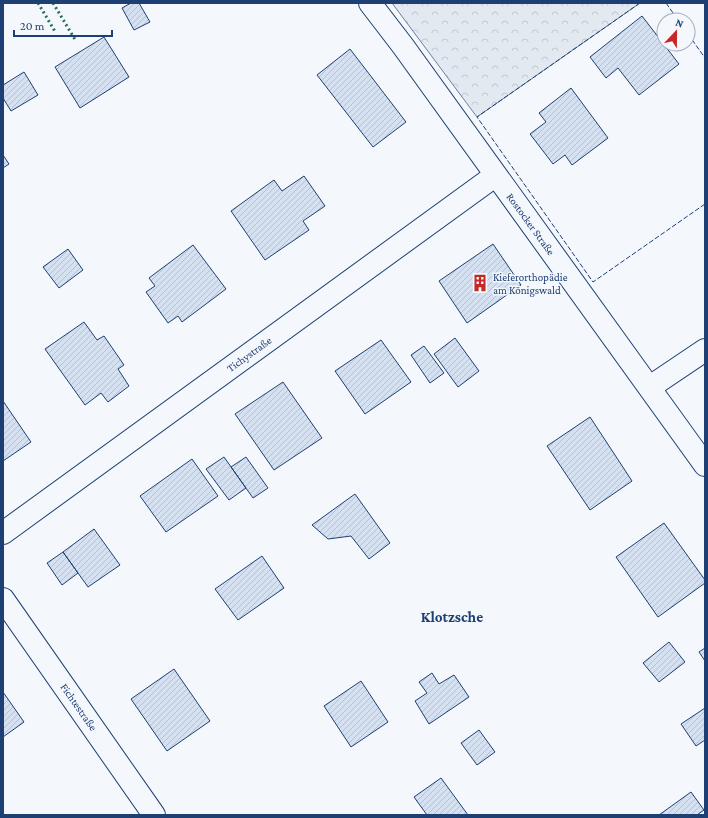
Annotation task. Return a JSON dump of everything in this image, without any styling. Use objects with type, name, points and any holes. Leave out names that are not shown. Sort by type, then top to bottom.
[{"type":"street","name":"Rostocker Straße","points":[[370,3],[403,46],[705,464]]},
{"type":"street","name":"Tichystraße","points":[[3,533],[496,175]]},
{"type":"street","points":[[650,388],[705,350]]},
{"type":"street","name":"Fichtestraße","points":[[3,599],[154,815]]},
{"type":"green space","points":[[392,3],[640,3],[477,117]]},
{"type":"building","points":[[131,3],[139,3],[150,22],[134,30],[122,8]]},
{"type":"building","points":[[642,16],[656,34],[656,52],[670,52],[679,64],[639,95],[618,68],[606,78],[590,57]]},
{"type":"building","points":[[104,37],[129,77],[80,108],[55,67]]},
{"type":"building","points":[[350,49],[406,122],[373,147],[317,75]]},
{"type":"building","points":[[24,72],[38,95],[11,111],[3,98],[3,85]]},
{"type":"building","points":[[571,88],[608,138],[572,165],[565,155],[553,164],[530,134],[546,122],[539,113]]},
{"type":"building","points":[[3,155],[9,164],[3,168]]},
{"type":"building","points":[[304,176],[325,206],[303,221],[309,230],[265,260],[231,211],[274,180],[282,191]]},
{"type":"building","name":"Kieferorthopädie am Königswald","points":[[493,244],[521,285],[467,323],[439,281]]},
{"type":"building","points":[[193,245],[226,289],[182,322],[178,316],[168,323],[146,292],[155,286],[149,278]]},
{"type":"building","points":[[68,249],[83,270],[59,288],[43,267]]},
{"type":"building","points":[[84,322],[97,340],[104,336],[124,365],[118,369],[129,386],[108,402],[101,393],[85,405],[45,349]]},
{"type":"building","points":[[455,338],[479,371],[458,387],[434,354]]},
{"type":"building","points":[[381,340],[411,382],[365,414],[335,371]]},
{"type":"building","points":[[424,346],[444,373],[430,383],[411,355]]},
{"type":"building","points":[[283,382],[322,438],[274,470],[235,414]]},
{"type":"building","points":[[3,401],[31,442],[3,461]]},
{"type":"building","points":[[590,417],[632,481],[590,510],[547,446]]},
{"type":"building","points":[[224,457],[246,488],[229,500],[206,469]]},
{"type":"building","points":[[246,457],[268,488],[253,498],[231,467]]},
{"type":"building","points":[[192,459],[218,496],[166,532],[140,496]]},
{"type":"building","points":[[355,494],[390,543],[369,559],[351,536],[328,539],[312,525]]},
{"type":"building","points":[[664,523],[705,580],[705,583],[658,617],[616,557]]},
{"type":"building","points":[[94,529],[120,565],[88,587],[63,552]]},
{"type":"building","points":[[63,552],[78,573],[62,585],[47,563]]},
{"type":"building","points":[[262,556],[284,588],[238,620],[215,589]]},
{"type":"building","points":[[669,642],[685,662],[659,682],[643,663]]},
{"type":"building","points":[[705,648],[705,661],[699,652]]},
{"type":"building","points":[[174,669],[210,721],[167,751],[131,699]]},
{"type":"building","points":[[432,673],[439,684],[454,675],[469,697],[429,724],[415,701],[427,693],[419,682]]},
{"type":"building","points":[[361,681],[388,722],[351,747],[324,706]]},
{"type":"building","points":[[3,692],[24,722],[3,737]]},
{"type":"building","points":[[705,708],[705,740],[696,746],[681,724]]},
{"type":"building","points":[[479,730],[495,752],[477,765],[461,743]]},
{"type":"building","points":[[441,778],[468,815],[427,815],[414,797]]},
{"type":"building","points":[[691,792],[704,810],[697,815],[659,815]]},
{"type":"hedge","points":[[38,3],[56,33]]},
{"type":"hedge","points":[[53,3],[76,41]]},
{"type":"fence","points":[[640,3],[477,117],[593,282],[705,204]]},
{"type":"fence","points":[[666,3],[672,12]]},
{"type":"fence","points":[[696,45],[705,58]]},
{"type":"place","name":"Kieferorthopädie am Königswald","points":[[480,283]]},
{"type":"district","name":"Klotzsche","points":[[452,617]]}]
